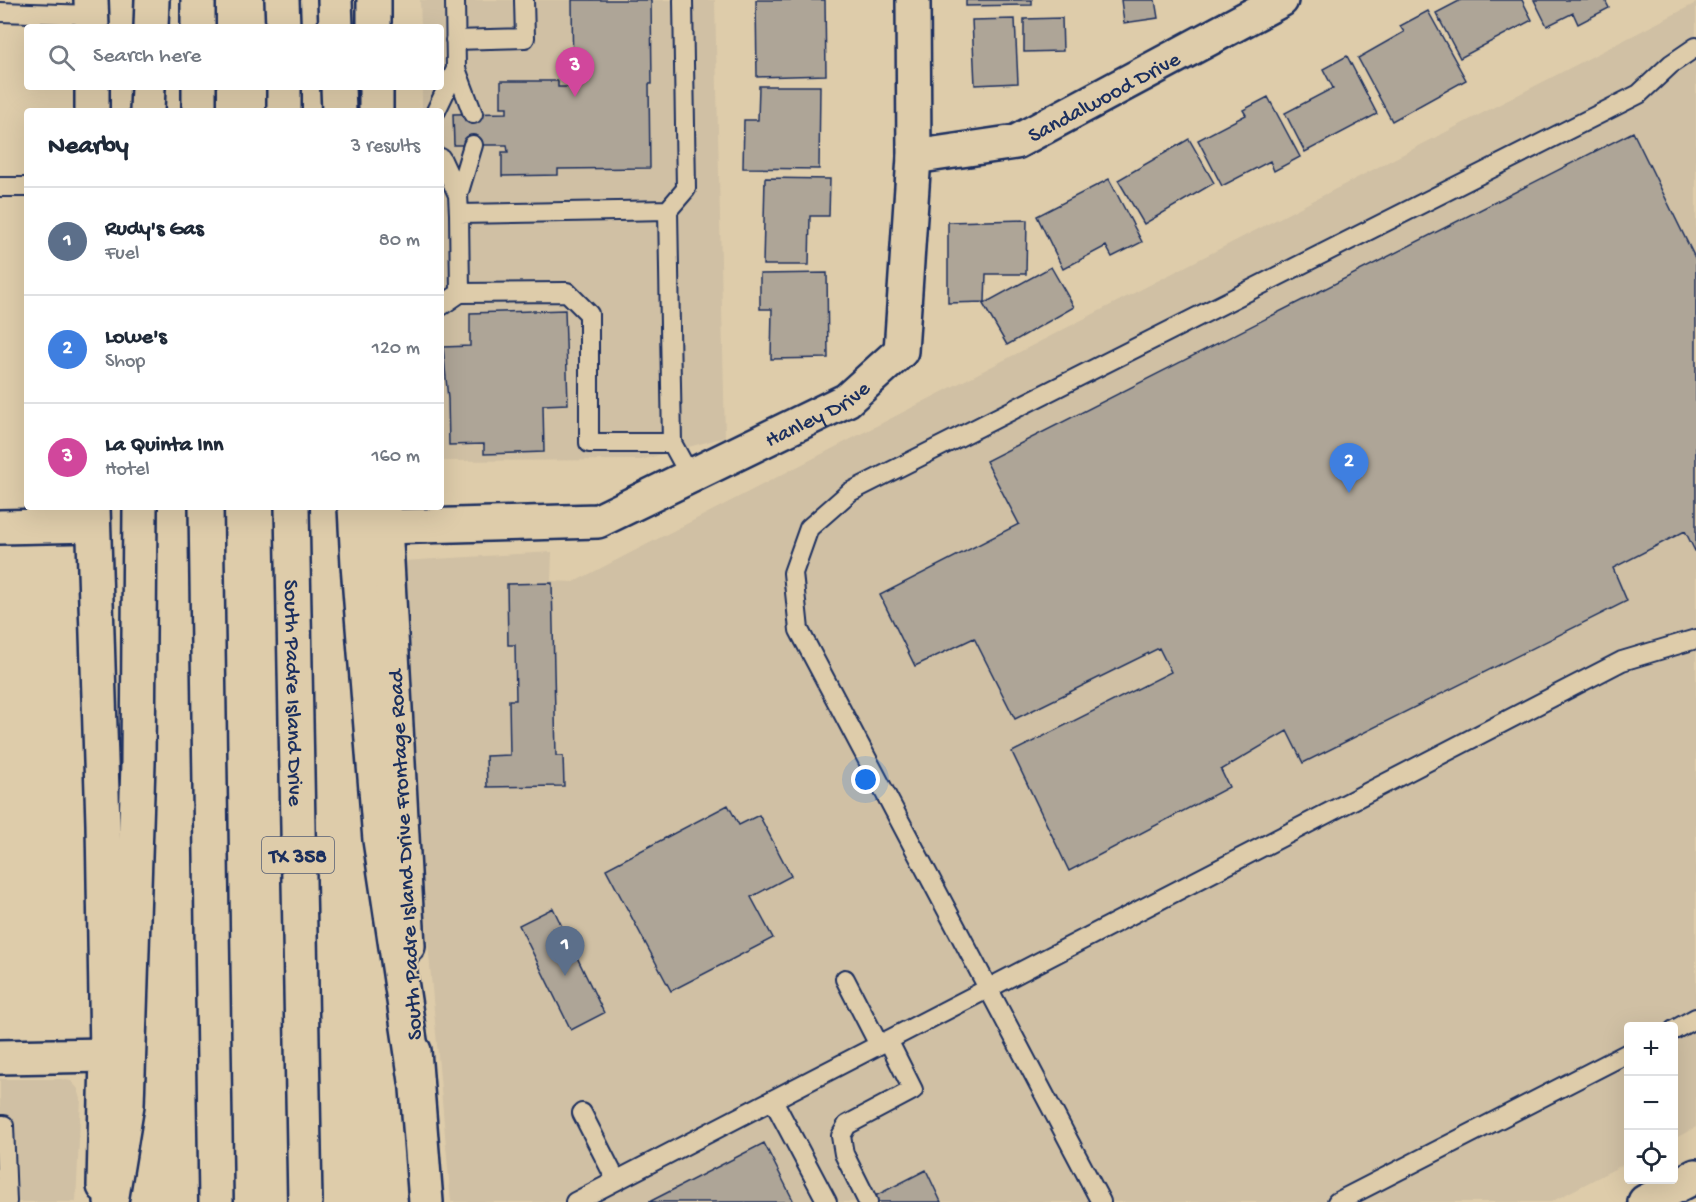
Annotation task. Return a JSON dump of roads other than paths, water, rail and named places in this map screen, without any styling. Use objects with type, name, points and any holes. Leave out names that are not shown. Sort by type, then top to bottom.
[{"type":"main road","points":[[151,24],[152,0]]},
{"type":"main road","points":[[198,0],[198,24]]},
{"type":"main road","points":[[282,0],[283,24]]},
{"type":"main road","points":[[335,0],[336,24]]},
{"type":"main road","points":[[374,0],[374,24]]},
{"type":"main road","name":"Hanley Drive","points":[[384,517],[598,521],[847,400],[901,351],[914,157],[912,0]]},
{"type":"main road","name":"Sandalwood Drive","points":[[914,157],[1016,142],[1281,0]]},
{"type":"main road","points":[[92,90],[92,108]]},
{"type":"main road","points":[[147,108],[148,90]]},
{"type":"main road","points":[[199,90],[200,108]]},
{"type":"main road","points":[[284,90],[284,108]]},
{"type":"main road","points":[[338,90],[339,108]]},
{"type":"main road","points":[[376,90],[376,108]]},
{"type":"main road","points":[[111,1202],[127,1105],[138,763],[140,510]]},
{"type":"main road","points":[[206,510],[216,1202]]},
{"type":"main road","name":"South Padre Island Drive","points":[[292,510],[305,1202]]},
{"type":"main road","points":[[355,510],[381,840],[416,1081]]},
{"type":"main road","points":[[0,526],[93,516],[107,1055],[103,1202]]},
{"type":"main road","name":"South Padre Island Drive Frontage Road","points":[[384,517],[416,1081],[426,1202]]},
{"type":"main road","points":[[0,1057],[107,1055]]},
{"type":"main road","points":[[1645,1202],[1696,1176]]},
{"type":"lane","points":[[455,0],[456,69],[473,114]]},
{"type":"lane","points":[[455,40],[525,38],[524,0]]},
{"type":"lane","points":[[683,0],[686,189],[668,210],[672,443],[690,476]]},
{"type":"lane","points":[[0,12],[91,14]]},
{"type":"lane","points":[[1101,1202],[799,630],[793,573],[809,528],[850,492],[1639,94],[1671,64],[1696,47]]},
{"type":"lane","points":[[437,108],[456,69]]},
{"type":"lane","points":[[460,293],[458,195],[473,145]]},
{"type":"lane","points":[[444,165],[458,195]]},
{"type":"lane","points":[[0,187],[24,187]]},
{"type":"lane","points":[[459,214],[668,210]]},
{"type":"lane","points":[[444,304],[460,293],[567,292],[589,314],[589,443],[672,443]]},
{"type":"lane","points":[[575,1202],[1622,661],[1696,639]]},
{"type":"lane","points":[[844,980],[913,1090],[847,1125],[841,1136],[844,1154],[868,1202]]},
{"type":"lane","points":[[1678,1028],[1696,1018]]},
{"type":"lane","points":[[1337,1202],[1624,1056]]},
{"type":"lane","points":[[773,1100],[827,1202]]},
{"type":"lane","points":[[582,1113],[616,1180]]},
{"type":"lane","points":[[0,1125],[4,1125],[7,1202]]},
{"type":"place","name":"La Quinta Inn","points":[[575,97]]},
{"type":"place","name":"Lowe's","points":[[1349,493]]},
{"type":"place","name":"Rudy's Gas","points":[[565,976]]}]
